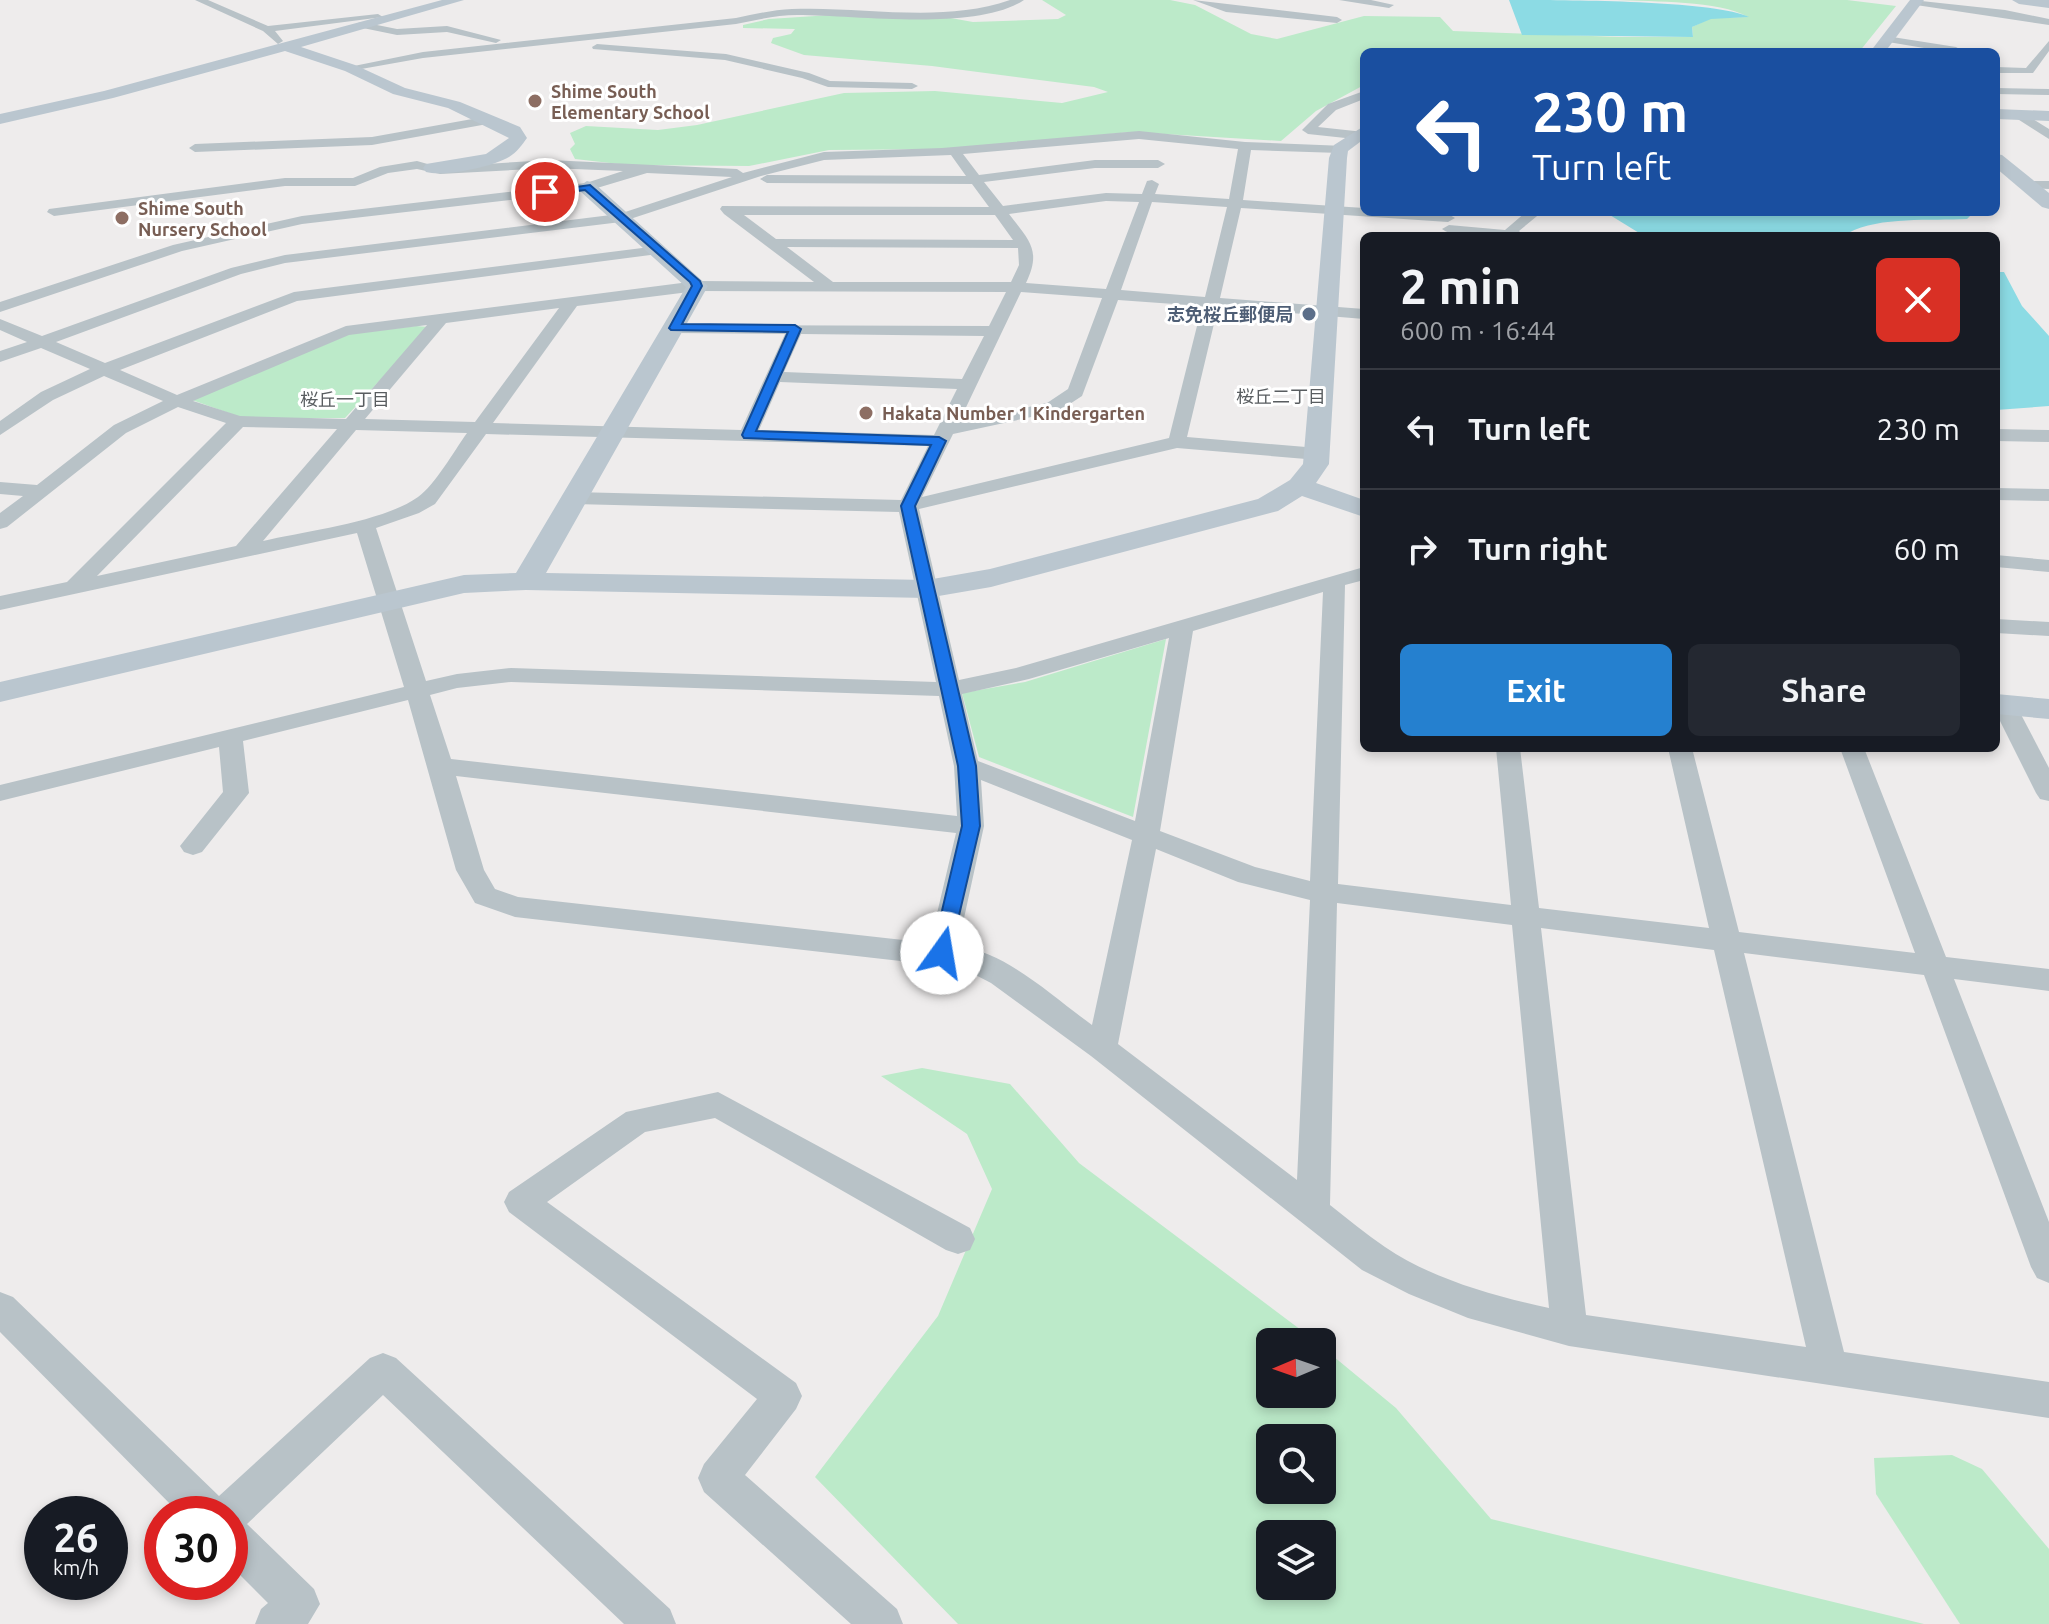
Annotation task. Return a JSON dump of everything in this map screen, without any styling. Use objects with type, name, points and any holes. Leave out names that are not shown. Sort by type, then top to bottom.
[{"type":"street","points":[[200,0],[267,29],[283,46],[350,68],[399,91],[444,101],[514,131],[518,138],[515,145],[486,158],[406,173]]},
{"type":"street","points":[[0,119],[107,95],[457,0]]},
{"type":"street","points":[[350,68],[423,55],[736,21],[782,12],[936,14],[993,9],[1019,0]]},
{"type":"street","points":[[1198,0],[1226,9],[1337,20]]},
{"type":"street","points":[[1344,0],[1389,5]]},
{"type":"street","points":[[2019,0],[2049,3]]},
{"type":"street","points":[[1881,46],[1916,1],[1983,15],[2049,22]]},
{"type":"street","points":[[267,29],[436,15]]},
{"type":"street","points":[[362,25],[397,32],[447,29],[517,42],[520,46],[609,47],[726,57],[750,65],[805,75],[828,84],[912,86]]},
{"type":"street","points":[[2029,71],[2049,44]]},
{"type":"street","points":[[1881,46],[1957,48]]},
{"type":"street","points":[[2000,70],[2049,71]]},
{"type":"street","points":[[2000,91],[2049,92]]},
{"type":"street","points":[[1291,147],[1332,107],[1360,96]]},
{"type":"street","points":[[2000,114],[2049,116]]},
{"type":"street","points":[[2020,115],[2049,135]]},
{"type":"street","points":[[195,148],[372,141],[489,120]]},
{"type":"street","points":[[1308,130],[1356,138]]},
{"type":"street","points":[[362,287],[621,218],[750,175],[824,156],[954,151],[1119,136],[1291,147],[1356,138]]},
{"type":"street","points":[[0,324],[177,401],[238,421],[748,435],[942,435],[1053,407],[1076,392],[1148,198],[1166,138]]},
{"type":"street","points":[[0,692],[464,584],[526,581],[927,589],[991,578],[1268,505],[1300,486],[1316,464],[1335,210],[1356,138]]},
{"type":"street","points":[[1177,442],[1235,204],[1245,146]]},
{"type":"street","points":[[942,953],[971,826],[967,766],[952,689],[908,506],[1027,265],[1023,244],[954,151]]},
{"type":"street","points":[[2000,162],[2049,203]]},
{"type":"street","points":[[302,220],[395,174],[406,173],[549,164],[750,175],[976,180],[1095,164],[1158,164]]},
{"type":"street","points":[[54,212],[285,182],[355,182],[385,170],[417,165],[432,168]]},
{"type":"street","points":[[0,307],[178,248],[302,220],[587,187],[645,169]]},
{"type":"street","points":[[2028,185],[2049,185]]},
{"type":"street","points":[[587,187],[697,286]]},
{"type":"street","points":[[704,191],[829,286]]},
{"type":"street","points":[[729,211],[1000,211],[1106,197],[1360,213]]},
{"type":"street","points":[[0,523],[120,429],[177,401],[346,331],[362,287],[355,218],[360,213]]},
{"type":"street","points":[[1383,216],[1496,232]]},
{"type":"street","points":[[1513,232],[1530,216]]},
{"type":"street","points":[[772,243],[1023,244]]},
{"type":"street","points":[[0,429],[47,396],[105,369],[294,297],[658,250]]},
{"type":"street","points":[[0,357],[236,271],[285,259],[441,319],[697,286],[1017,287],[1360,314]]},
{"type":"street","points":[[526,581],[697,286]]},
{"type":"street","points":[[0,603],[365,525],[412,509],[428,500],[571,303]]},
{"type":"street","points":[[243,551],[441,319]]},
{"type":"street","points":[[675,328],[995,331]]},
{"type":"street","points":[[748,435],[795,329]]},
{"type":"street","points":[[774,377],[969,384]]},
{"type":"street","points":[[74,587],[238,421]]},
{"type":"street","points":[[2000,435],[2049,436]]},
{"type":"street","points":[[574,498],[908,506],[1177,442],[1318,454]]},
{"type":"street","points":[[1300,486],[1360,508]]},
{"type":"street","points":[[0,488],[41,491]]},
{"type":"street","points":[[2000,494],[2049,495]]},
{"type":"street","points":[[365,525],[441,766],[470,870],[485,896],[515,907],[968,958],[1001,975],[1102,1048],[1374,1259],[1420,1285],[1502,1315],[1569,1329],[2049,1400]]},
{"type":"street","points":[[2000,561],[2040,566],[2049,582]]},
{"type":"street","points":[[0,793],[417,689],[511,675],[907,690],[952,689],[1021,674],[1360,574]]},
{"type":"street","points":[[1313,1212],[1334,582]]},
{"type":"street","points":[[2000,626],[2049,629]]},
{"type":"street","points":[[1102,1048],[1146,834],[1182,627]]},
{"type":"street","points":[[2000,705],[2049,709]]},
{"type":"street","points":[[2000,705],[2049,793]]},
{"type":"street","points":[[193,846],[236,793],[230,737]]},
{"type":"street","points":[[1508,752],[1569,1329]]},
{"type":"street","points":[[1681,752],[1829,1366]]},
{"type":"street","points":[[1854,752],[2049,1267]]},
{"type":"street","points":[[441,766],[971,826]]},
{"type":"street","points":[[967,766],[1248,875],[1324,892],[2049,980]]},
{"type":"street","points":[[882,1624],[718,1478],[783,1396],[521,1202],[637,1121],[718,1105],[958,1239]]},
{"type":"street","points":[[0,1308],[190,1496]]},
{"type":"street","points":[[248,1496],[383,1370],[655,1624]]},
{"type":"street","points":[[248,1554],[299,1604],[276,1624]]},
{"type":"green space","points":[[1042,0],[1170,0],[1195,5],[1251,34],[1277,39],[1364,16],[1440,17],[1453,31],[1693,37],[1692,27],[1711,18],[1748,17],[1720,7],[1617,0],[1847,0],[1896,6],[1862,48],[1360,48],[1360,87],[1316,111],[1281,141],[1131,132],[951,149],[829,150],[749,166],[628,165],[575,159],[570,149],[575,144],[570,133],[586,126],[658,130],[697,125],[844,93],[935,91],[1062,103],[1108,92],[1094,87],[932,66],[804,55],[771,43],[773,38],[791,34],[795,29],[743,28],[743,25],[769,19],[831,15],[945,17],[973,22],[1058,19],[1066,15]]},
{"type":"green space","points":[[429,327],[345,418],[243,418],[192,400],[350,334]]},
{"type":"green space","points":[[1166,639],[1133,817],[979,757],[962,693],[1025,682]]},
{"type":"green space","points":[[922,1068],[1010,1084],[1079,1163],[1298,1328],[1256,1328],[1256,1408],[1336,1408],[1336,1359],[1396,1408],[1491,1519],[1924,1624],[958,1624],[815,1477],[938,1316],[992,1189],[967,1134],[881,1076]]},
{"type":"green space","points":[[1952,1455],[1982,1469],[2049,1549],[2049,1624],[1960,1624],[1876,1494],[1874,1458]]},
{"type":"water","points":[[1509,0],[1671,4],[1731,11],[1749,17],[1711,19],[1692,27],[1693,37],[1522,35]]},
{"type":"water","points":[[1612,216],[1970,216],[1967,219],[1875,224],[1851,232],[1638,232]]},
{"type":"water","points":[[2000,272],[2004,272],[2022,306],[2049,336],[2049,406],[2000,410]]},
{"type":"place","name":"Shime South Elementary School","points":[[535,101]]},
{"type":"place","name":"Shime South Nursery School","points":[[122,218]]},
{"type":"place","name":"志免桜丘郵便局","points":[[1309,314]]},
{"type":"place","name":"Hakata Number 1 Kindergarten","points":[[866,413]]},
{"type":"district","name":"桜丘二丁目","points":[[1281,396]]},
{"type":"district","name":"桜丘一丁目","points":[[345,399]]},
{"type":"route","points":[[545,192],[587,187],[695,281],[697,286],[675,328],[795,329],[748,435],[939,441],[908,506],[952,689],[967,766],[971,826],[942,953]]}]
